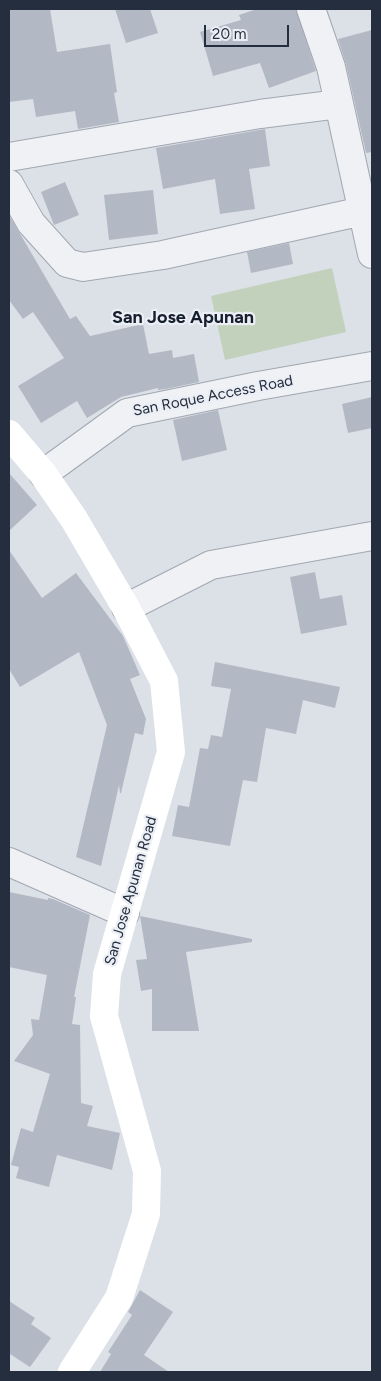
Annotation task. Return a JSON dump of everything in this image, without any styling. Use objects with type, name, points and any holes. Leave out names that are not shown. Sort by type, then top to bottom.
[{"type":"street","points":[[311,9],[331,67],[339,104],[368,210],[372,254]]},
{"type":"street","points":[[9,157],[260,114],[339,104]]},
{"type":"street","points":[[9,184],[31,223],[67,263],[83,267],[163,255],[368,210]]},
{"type":"street","name":"San Roque Access Road","points":[[43,474],[127,413],[258,386],[372,366]]},
{"type":"street","name":"San Jose Apunan Road","points":[[9,434],[43,474],[74,519],[126,608],[164,681],[171,752],[107,974],[104,1016],[147,1171],[146,1214],[119,1298],[72,1372]]},
{"type":"street","points":[[126,608],[211,565],[372,536]]},
{"type":"street","points":[[9,862],[125,913]]},
{"type":"green space","points":[[332,268],[346,332],[225,360],[211,296]]},
{"type":"building","points":[[9,9],[50,9],[57,52],[110,44],[117,92],[114,93],[119,122],[78,129],[75,111],[36,117],[33,99],[9,102]]},
{"type":"building","points":[[115,9],[150,9],[158,33],[126,43]]},
{"type":"building","points":[[257,9],[296,9],[316,71],[269,88],[260,63],[213,76],[200,32],[241,20],[239,15]]},
{"type":"building","points":[[372,30],[372,152],[366,153],[346,64],[338,39]]},
{"type":"building","points":[[265,129],[270,166],[249,169],[255,209],[220,214],[215,179],[163,189],[156,148]]},
{"type":"building","points":[[65,182],[79,215],[54,225],[41,192]]},
{"type":"building","points":[[153,190],[158,234],[109,240],[104,195]]},
{"type":"building","points":[[9,215],[70,319],[76,316],[90,336],[143,324],[149,354],[172,350],[173,358],[194,354],[199,382],[166,389],[158,390],[158,388],[121,397],[87,418],[77,401],[41,423],[18,386],[64,358],[33,312],[23,319],[9,300]]},
{"type":"building","points":[[289,243],[293,264],[251,273],[247,252]]},
{"type":"building","points":[[372,397],[372,428],[348,433],[342,404]]},
{"type":"building","points":[[218,410],[227,450],[182,461],[173,420]]},
{"type":"building","points":[[9,473],[37,505],[9,531]]},
{"type":"building","points":[[9,550],[42,598],[76,573],[123,636],[140,675],[130,679],[146,719],[143,735],[135,733],[121,793],[119,785],[101,866],[76,857],[107,725],[79,652],[20,687],[9,669]]},
{"type":"building","points":[[315,572],[320,599],[342,595],[347,625],[301,634],[290,577]]},
{"type":"building","points":[[215,662],[340,687],[335,708],[303,700],[296,734],[266,728],[257,782],[243,780],[230,846],[172,836],[178,805],[189,807],[200,748],[208,749],[211,735],[222,737],[231,689],[211,686]]},
{"type":"building","points":[[9,892],[48,900],[48,898],[53,899],[90,915],[74,997],[76,997],[72,1024],[80,1025],[81,1103],[93,1106],[87,1126],[120,1133],[112,1170],[57,1155],[49,1187],[16,1178],[19,1167],[11,1165],[21,1128],[33,1132],[50,1074],[14,1061],[33,1035],[31,1019],[39,1020],[47,975],[9,967]]},
{"type":"building","points":[[140,916],[252,939],[252,942],[186,952],[199,1031],[152,1031],[152,989],[141,991],[136,960],[147,959]]},
{"type":"building","points":[[140,1290],[173,1312],[144,1355],[169,1372],[100,1372],[111,1354],[108,1352],[132,1315],[128,1312]]},
{"type":"building","points":[[9,1301],[35,1318],[31,1324],[51,1338],[30,1367],[10,1354],[9,1356]]},
{"type":"district","name":"San Jose Apunan","points":[[183,318]]}]
